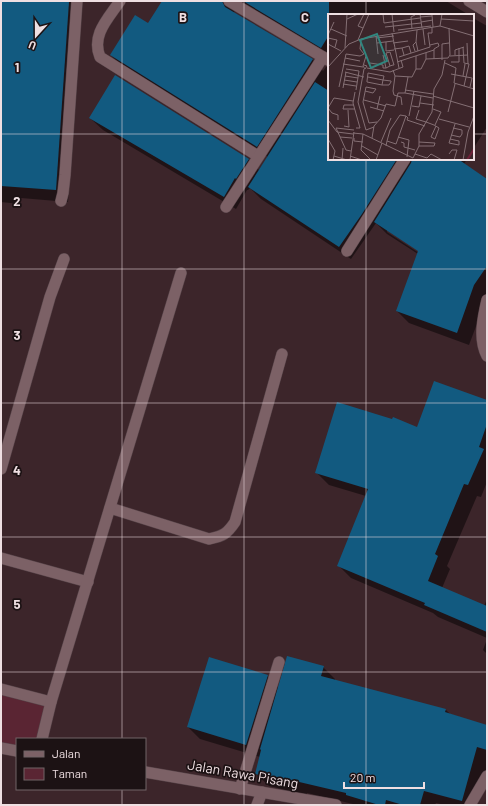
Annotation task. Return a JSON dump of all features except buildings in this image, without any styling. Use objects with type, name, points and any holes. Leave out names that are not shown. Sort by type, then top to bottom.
[{"type":"street","points":[[61,201],[65,175],[77,1]]},
{"type":"street","points":[[120,1],[99,33],[96,47],[100,57],[258,156]]},
{"type":"street","points":[[226,207],[258,156],[326,59],[229,1]]},
{"type":"street","points":[[469,1],[487,12]]},
{"type":"street","points":[[347,251],[404,160]]},
{"type":"street","points":[[1,469],[50,297],[64,259]]},
{"type":"street","points":[[42,738],[51,702],[181,273]]},
{"type":"street","points":[[486,349],[482,319],[487,300]]},
{"type":"street","points":[[110,508],[209,539],[221,536],[228,532],[235,522],[282,354]]},
{"type":"street","points":[[1,558],[88,582]]},
{"type":"street","points":[[240,789],[278,662]]},
{"type":"street","points":[[1,689],[51,702]]},
{"type":"street","points":[[1,748],[16,751]]},
{"type":"street","name":"Jalan Rawa Pisang","points":[[146,772],[336,805]]},
{"type":"street","points":[[470,805],[487,776]]},
{"type":"street","points":[[257,805],[262,792]]},
{"type":"green space","points":[[1,689],[51,702],[42,738],[16,738],[16,751],[1,748]]}]
